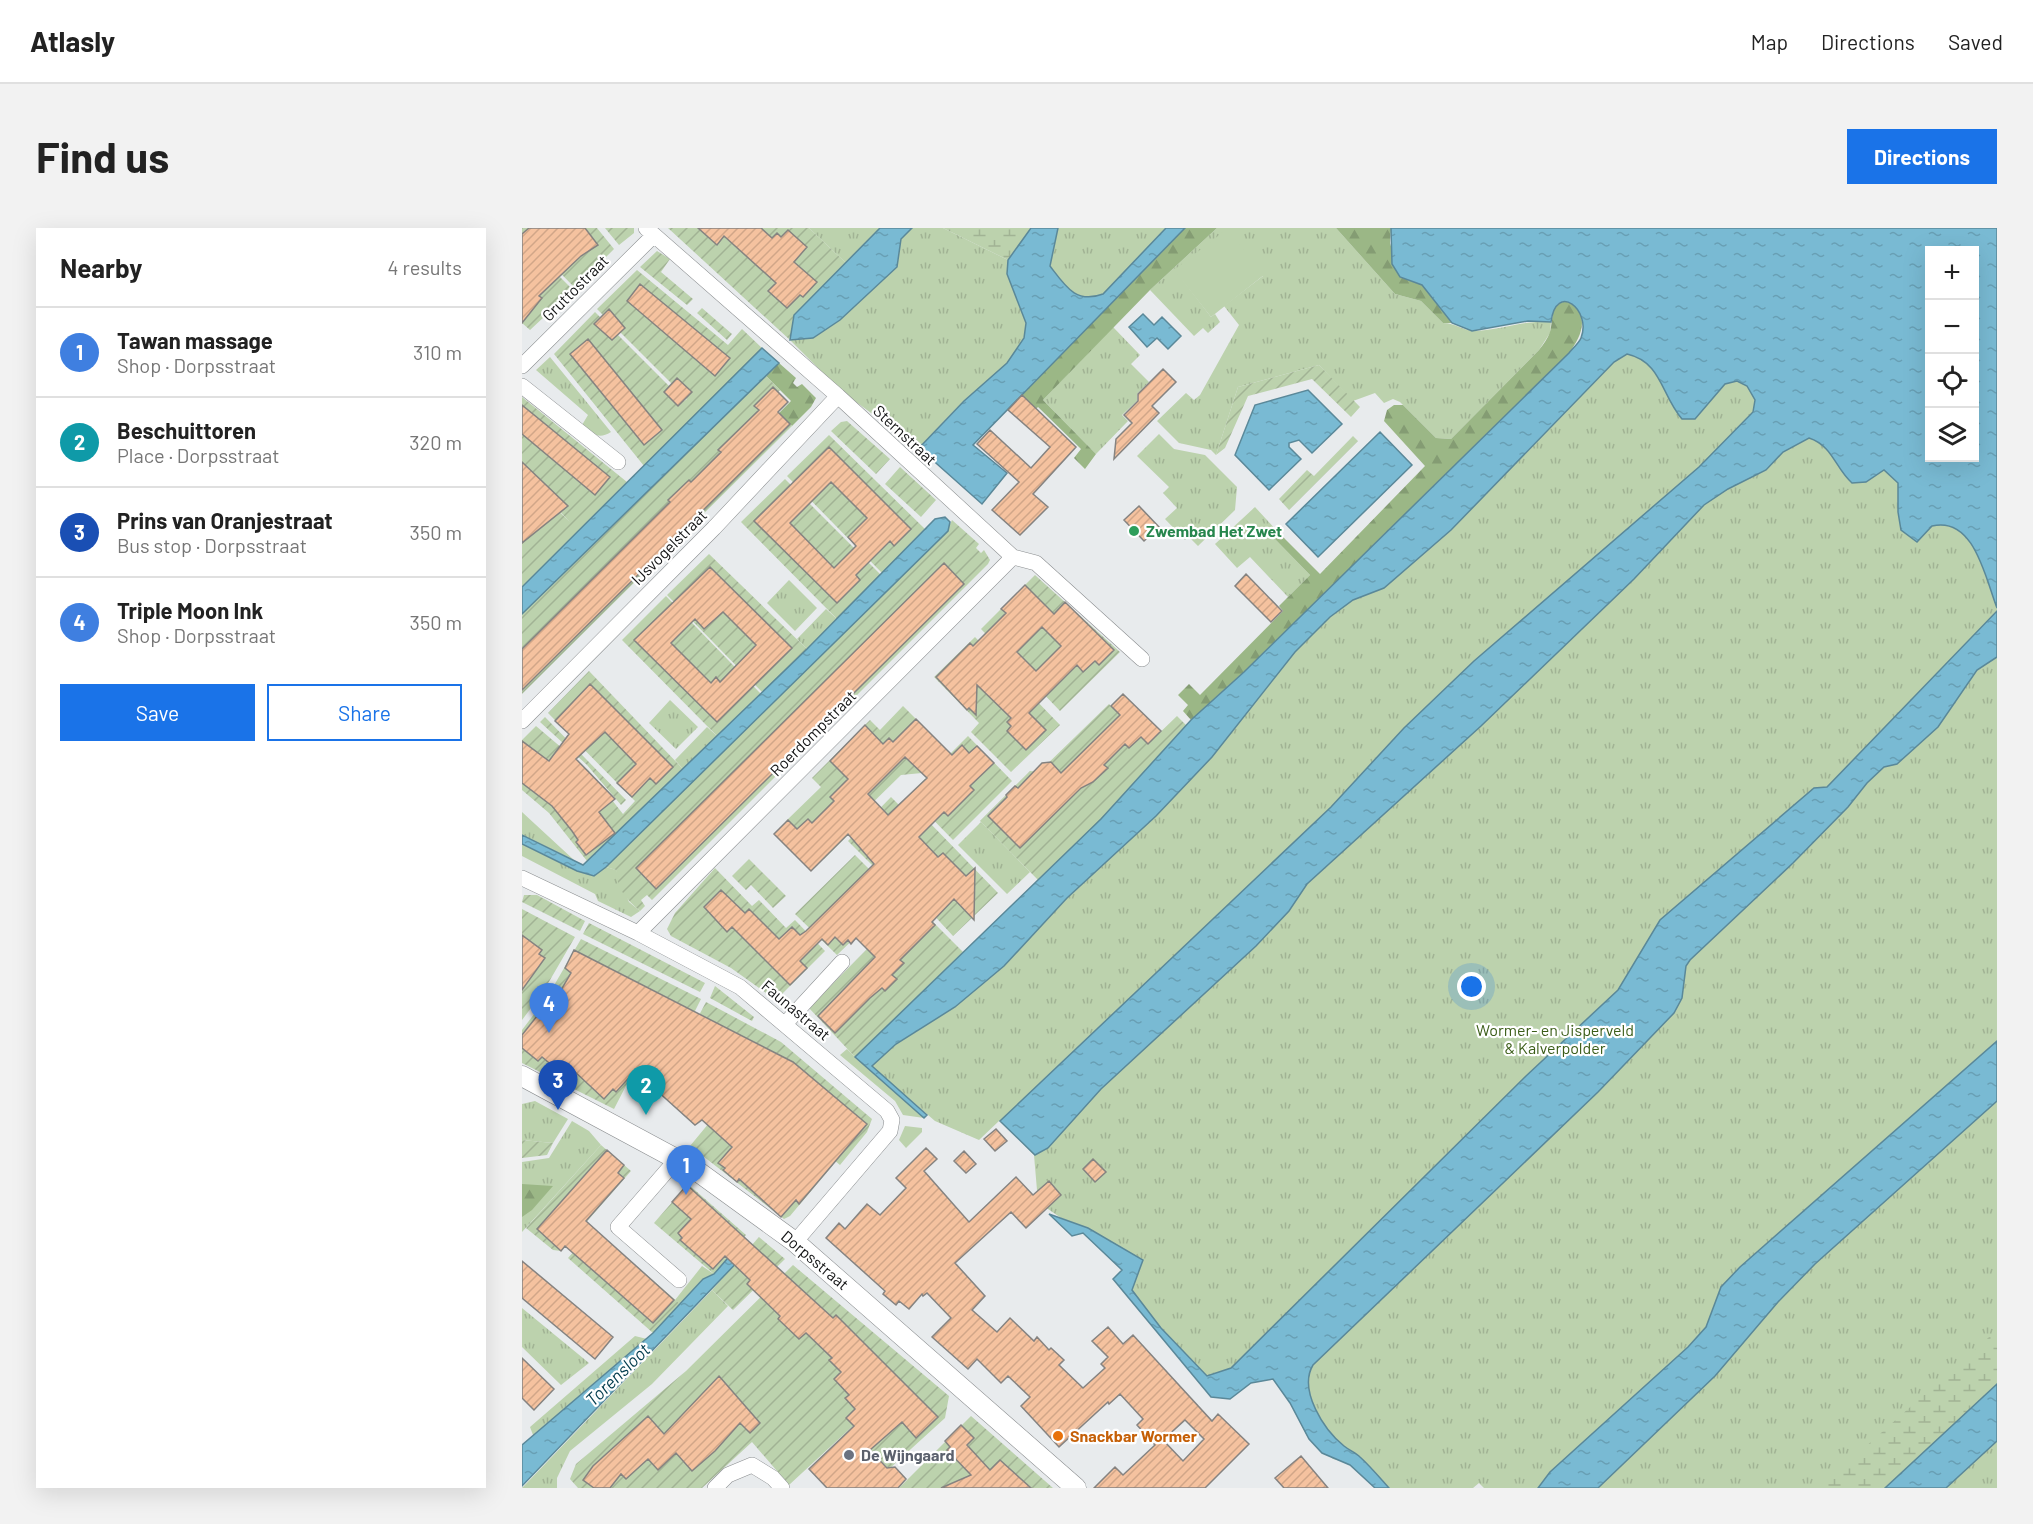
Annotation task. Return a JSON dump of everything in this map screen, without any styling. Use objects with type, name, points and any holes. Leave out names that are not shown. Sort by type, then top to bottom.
[{"type":"street","name":"Gruttostraat","points":[[522,366],[650,232]]},
{"type":"street","name":"Sternstraat","points":[[650,232],[838,396],[1013,558],[1036,563],[1143,659]]},
{"type":"street","points":[[522,386],[618,462]]},
{"type":"street","name":"IJsvogelstraat","points":[[522,721],[714,528],[838,396]]},
{"type":"street","name":"Roerdompstraat","points":[[638,933],[1013,558]]},
{"type":"street","name":"Faunastraat","points":[[522,878],[638,933],[740,987],[887,1111],[892,1120],[890,1131],[795,1242]]},
{"type":"street","points":[[785,1024],[842,962]]},
{"type":"street","name":"Dorpsstraat","points":[[525,1083],[677,1159],[746,1205],[795,1242],[1076,1488]]},
{"type":"street","points":[[677,1159],[618,1227],[679,1280]]},
{"type":"street","points":[[715,1488],[728,1475],[752,1465],[782,1488]]},
{"type":"green space","points":[[522,228],[597,228],[614,249],[575,288],[522,234]]},
{"type":"green space","points":[[605,228],[634,228],[634,233],[619,245]]},
{"type":"green space","points":[[668,228],[809,228],[846,263],[794,315],[790,340]]},
{"type":"green space","points":[[809,228],[880,228],[846,263]]},
{"type":"green space","points":[[912,228],[943,228],[1008,260],[1010,278],[1023,309],[1026,325],[1019,348],[1011,358],[958,407],[919,448],[841,391],[790,340],[813,338],[840,320],[897,267],[901,239]]},
{"type":"green space","points":[[943,228],[1031,228],[1008,260]]},
{"type":"green space","points":[[1058,228],[1166,228],[1103,294],[1086,297],[1072,292],[1050,266]]},
{"type":"green space","points":[[1185,228],[1217,228],[1150,290],[1043,400],[1096,454],[1085,469],[1074,458],[1081,449],[1038,407],[1032,413],[1017,399]]},
{"type":"green space","points":[[1217,228],[1336,228],[1395,294],[1421,301],[1443,323],[1475,331],[1530,322],[1551,322],[1550,333],[1539,350],[1451,439],[1436,438],[1400,402],[1393,399],[1384,403],[1375,393],[1353,401],[1319,365],[1238,387],[1216,455],[1211,450],[1179,443],[1157,421],[1186,393],[1194,400],[1200,395],[1239,325],[1224,306],[1263,276],[1175,270],[1211,317],[1215,314],[1220,322],[1208,333],[1203,328],[1194,336],[1150,290]]},
{"type":"green space","points":[[1336,228],[1391,228],[1390,243],[1400,277],[1422,285],[1452,323],[1443,323],[1421,301],[1395,294]]},
{"type":"green space","name":"Wormer- en Jisperveld & Kalverpolder","points":[[1997,228],[1997,1488],[1484,1488],[1479,1483],[1473,1488],[1387,1488],[1365,1467],[1333,1459],[1307,1436],[1290,1403],[1273,1379],[1207,1376],[1161,1328],[1122,1279],[1137,1265],[1088,1228],[1061,1218],[1038,1202],[1034,1155],[1002,1122],[999,1121],[979,1140],[935,1121],[871,1066],[896,1044],[955,1007],[1004,966],[1067,898],[1156,816],[1212,757],[1295,652],[1330,617],[1353,600],[1384,588],[1451,530],[1614,362],[1627,354],[1669,298]]},
{"type":"green space","points":[[1227,229],[1264,275],[1211,317],[1174,270]]},
{"type":"green space","points":[[522,239],[573,290],[530,330],[522,323]]},
{"type":"green space","points":[[657,251],[670,259],[661,272],[693,299],[687,305],[640,267]]},
{"type":"green space","points":[[637,270],[728,345],[742,329],[762,348],[644,466],[554,354],[595,312],[684,401],[687,399],[597,309]]},
{"type":"green space","points":[[1567,301],[1575,306],[1582,319],[1578,340],[1569,353],[1244,672],[1191,720],[1183,711],[1188,705],[1178,695],[1189,684],[1200,695],[1283,611],[1279,606],[1310,575],[1272,536],[1277,531],[1320,574],[1425,466],[1384,421],[1387,410],[1394,405],[1403,405],[1436,438],[1451,439],[1539,350],[1550,332],[1555,308]]},
{"type":"green space","points":[[702,308],[732,334],[727,340],[697,313]]},
{"type":"green space","points":[[1113,327],[1140,355],[1131,364],[1149,382],[1137,394],[1137,401],[1122,415],[1128,421],[1096,454],[1043,400]]},
{"type":"green space","points":[[550,357],[611,432],[599,436],[582,425],[588,415],[536,370]]},
{"type":"green space","points":[[779,363],[796,378],[793,383],[797,387],[802,384],[816,398],[811,407],[792,426],[779,413],[791,401],[766,376]]},
{"type":"green space","points":[[1319,365],[1360,407],[1351,417],[1312,379],[1248,396],[1225,448],[1216,455],[1238,387]]},
{"type":"green space","points":[[766,376],[780,390],[768,402],[792,426],[522,694],[522,614]]},
{"type":"green space","points":[[522,397],[627,482],[522,587],[522,476],[570,522],[522,472]]},
{"type":"green space","points":[[847,421],[890,459],[876,474],[831,431],[841,422]]},
{"type":"green space","points":[[1159,434],[1174,449],[1205,455],[1237,487],[1235,510],[1198,546],[1189,537],[1185,540],[1165,519],[1177,508],[1163,493],[1169,487],[1137,456]]},
{"type":"green space","points":[[829,435],[925,529],[882,573],[787,476]]},
{"type":"green space","points":[[1353,436],[1358,441],[1289,510],[1279,499],[1307,470],[1314,476]]},
{"type":"green space","points":[[900,467],[936,500],[921,517],[885,484]]},
{"type":"green space","points":[[785,479],[881,575],[837,619],[741,522]]},
{"type":"green space","points":[[1255,507],[1277,531],[1272,536],[1310,575],[1288,597],[1250,557],[1237,568],[1215,544]]},
{"type":"green space","points":[[952,520],[979,544],[976,548],[981,553],[984,550],[990,560],[988,564],[652,900],[647,895],[641,900],[645,906],[640,911],[623,893],[618,883],[616,870],[606,867],[947,531]]},
{"type":"green space","points":[[709,554],[807,649],[762,692],[667,595]]},
{"type":"green space","points":[[1035,575],[1120,652],[1060,711],[981,629]]},
{"type":"green space","points":[[789,580],[817,608],[795,631],[767,603]]},
{"type":"green space","points":[[666,596],[761,694],[717,736],[622,640]]},
{"type":"green space","points":[[826,609],[837,619],[807,649],[797,639]]},
{"type":"green space","points":[[975,637],[1060,725],[1011,772],[971,732],[979,723],[934,677]]},
{"type":"green space","points":[[589,671],[683,769],[587,861],[549,813],[522,790],[522,740],[536,726],[589,771],[623,814],[635,801],[548,713]]},
{"type":"green space","points":[[670,700],[698,727],[676,749],[649,723]]},
{"type":"green space","points":[[1109,704],[1148,744],[1177,716],[1186,725],[1101,819],[1038,880],[980,821],[1030,771],[1039,772]]},
{"type":"green space","points":[[903,706],[947,750],[922,773],[901,775],[854,821],[858,825],[824,859],[786,821],[821,787],[812,778],[870,720],[880,730]]},
{"type":"green space","points":[[545,717],[626,800],[621,805],[587,765],[540,722]]},
{"type":"green space","points":[[707,727],[717,736],[683,769],[675,760]]},
{"type":"green space","points":[[968,736],[1012,781],[953,840],[909,795]]},
{"type":"green space","points":[[891,797],[921,827],[928,821],[998,893],[953,936],[904,883],[890,883],[848,841]]},
{"type":"green space","points":[[522,812],[574,860],[522,835]]},
{"type":"green space","points":[[981,822],[1030,872],[1007,894],[958,845]]},
{"type":"green space","points":[[522,844],[577,871],[594,876],[606,867],[616,870],[629,902],[640,911],[631,917],[598,901],[595,894],[522,856]]},
{"type":"green space","points":[[855,855],[897,897],[837,955],[795,914]]},
{"type":"green space","points":[[749,859],[786,896],[773,908],[751,885],[746,890],[732,876]]},
{"type":"green space","points":[[715,868],[752,906],[759,900],[786,928],[795,920],[825,951],[776,1000],[731,968],[671,936],[667,929],[675,913]]},
{"type":"green space","points":[[524,895],[537,895],[585,921],[580,931],[522,902]]},
{"type":"green space","points":[[908,897],[963,952],[855,1057],[809,1008],[867,949],[866,938]]},
{"type":"green space","points":[[522,909],[575,937],[543,992],[522,1020]]},
{"type":"green space","points":[[589,923],[705,983],[700,992],[583,934]]},
{"type":"green space","points":[[581,939],[701,999],[672,1057],[565,1005],[549,994]]},
{"type":"green space","points":[[715,986],[754,1017],[752,1021],[710,998]]},
{"type":"green space","points":[[547,997],[653,1052],[631,1076],[614,1109],[522,1063],[522,1030]]},
{"type":"green space","points":[[706,1002],[781,1042],[872,1119],[867,1132],[840,1165],[790,1123],[787,1128],[833,1165],[790,1216],[784,1219],[690,1146],[709,1123],[676,1059]]},
{"type":"green space","points":[[847,1049],[924,1118],[903,1115],[895,1101],[840,1055]]},
{"type":"green space","points":[[535,1101],[568,1119],[553,1143],[522,1140],[522,1104]]},
{"type":"green space","points":[[572,1121],[589,1131],[601,1145],[522,1232],[522,1162],[549,1158]]},
{"type":"green space","points":[[905,1126],[922,1128],[922,1132],[906,1148],[899,1140]]},
{"type":"green space","points":[[522,1140],[553,1143],[547,1155],[522,1158]]},
{"type":"green space","points":[[601,1145],[631,1171],[561,1251],[553,1250],[526,1228]]},
{"type":"green space","points":[[522,1184],[553,1186],[532,1210],[522,1217]]},
{"type":"green space","points":[[688,1184],[746,1235],[714,1274],[654,1223]]},
{"type":"green space","points":[[594,1229],[680,1304],[653,1333],[568,1258]]},
{"type":"green space","points":[[759,1237],[785,1259],[733,1310],[712,1290]]},
{"type":"green space","points":[[793,1265],[949,1396],[945,1418],[889,1469],[865,1444],[855,1424],[789,1485],[752,1442],[702,1488],[578,1488],[570,1479],[576,1464],[686,1371]]},
{"type":"green space","points":[[702,1266],[714,1274],[703,1279],[680,1304],[675,1300]]},
{"type":"green space","points":[[712,1290],[728,1306],[652,1384],[570,1451],[557,1478],[557,1488],[522,1488]]},
{"type":"green space","points":[[522,1308],[589,1363],[561,1385],[522,1347]]},
{"type":"green space","points":[[1997,1330],[1997,1384],[1885,1488],[1819,1488]]},
{"type":"green space","points":[[635,1336],[647,1339],[533,1435],[530,1427]]},
{"type":"green space","points":[[971,1416],[1053,1488],[899,1488]]},
{"type":"water","points":[[880,228],[912,228],[901,239],[897,267],[840,320],[813,338],[790,340],[794,315]]},
{"type":"water","points":[[1031,228],[1058,228],[1050,266],[1072,292],[1094,297],[1103,294],[1166,228],[1185,228],[973,445],[1007,473],[982,504],[919,448],[964,401],[1007,363],[1024,338],[1026,323],[1007,274],[1008,260]]},
{"type":"water","points":[[1391,228],[1997,228],[1997,608],[1976,552],[1968,539],[1958,530],[1946,525],[1932,526],[1917,542],[1901,530],[1898,512],[1898,483],[1884,470],[1866,482],[1852,483],[1829,452],[1809,438],[1783,452],[1766,470],[1728,489],[1704,505],[1634,579],[1481,726],[1307,884],[1289,911],[1256,946],[1101,1089],[1048,1148],[1035,1155],[1000,1121],[1331,807],[1404,728],[1474,661],[1699,467],[1753,412],[1755,400],[1747,386],[1737,381],[1725,384],[1695,419],[1682,419],[1654,372],[1639,358],[1627,354],[1614,362],[1451,530],[1384,588],[1353,600],[1330,617],[1295,652],[1212,757],[1156,816],[1067,898],[1004,966],[955,1007],[896,1044],[872,1066],[927,1115],[924,1118],[855,1057],[1101,819],[1191,720],[1244,672],[1569,353],[1581,338],[1582,318],[1572,304],[1559,303],[1554,310],[1551,322],[1528,321],[1472,331],[1452,323],[1422,285],[1400,277],[1392,264]]},
{"type":"water","points":[[1143,314],[1154,325],[1162,317],[1181,336],[1168,349],[1157,338],[1147,347],[1129,327]]},
{"type":"water","points":[[762,348],[779,363],[522,614],[522,587]]},
{"type":"water","points":[[1308,390],[1342,424],[1312,453],[1299,440],[1289,443],[1289,447],[1301,459],[1269,490],[1235,455],[1255,405]]},
{"type":"water","points":[[1380,432],[1412,465],[1318,557],[1286,524]]},
{"type":"water","points":[[945,517],[950,522],[948,531],[606,867],[594,876],[577,871],[522,844],[522,835],[583,865],[807,649],[935,519]]},
{"type":"water","points":[[1997,611],[1997,657],[1977,670],[1938,727],[1897,764],[1884,767],[1793,863],[1690,960],[1686,966],[1682,998],[1674,1013],[1598,1092],[1313,1365],[1309,1375],[1309,1386],[1315,1409],[1321,1420],[1336,1439],[1360,1457],[1389,1488],[1375,1488],[1350,1465],[1322,1453],[1309,1439],[1290,1403],[1273,1379],[1251,1383],[1230,1399],[1211,1397],[1113,1279],[1122,1270],[1083,1233],[1072,1236],[1049,1214],[1088,1228],[1143,1260],[1132,1290],[1161,1328],[1207,1376],[1231,1368],[1526,1076],[1618,990],[1660,920],[1814,788],[1827,787]]},
{"type":"water","points":[[1997,1041],[1997,1101],[1815,1264],[1778,1302],[1715,1376],[1598,1488],[1538,1488],[1550,1472],[1688,1347],[1706,1327],[1721,1287],[1740,1267]]},
{"type":"water","name":"Torensloot","points":[[740,1244],[747,1252],[522,1486],[522,1445],[653,1333],[703,1279],[714,1274]]},
{"type":"water","points":[[1997,1384],[1997,1441],[1946,1488],[1885,1488]]},
{"type":"building","points":[[529,228],[585,228],[598,245],[581,256],[539,296],[542,298],[522,323],[522,234]]},
{"type":"building","points":[[698,228],[761,228],[772,238],[777,233],[781,237],[788,230],[807,247],[794,262],[817,282],[803,297],[800,295],[787,308],[768,291],[776,283],[724,236],[717,245]]},
{"type":"building","points":[[640,284],[730,358],[715,376],[627,301]]},
{"type":"building","points":[[609,309],[625,328],[612,340],[594,324]]},
{"type":"building","points":[[588,339],[662,430],[644,445],[570,354]]},
{"type":"building","points":[[1163,369],[1176,382],[1152,406],[1159,413],[1114,459],[1116,439],[1132,423],[1124,415],[1138,401],[1138,394]]},
{"type":"building","points":[[677,378],[692,392],[678,406],[664,392]]},
{"type":"building","points":[[773,387],[788,402],[778,412],[790,424],[522,690],[522,649],[670,502],[668,500],[689,480],[691,482],[721,452],[718,450],[759,410],[754,406]]},
{"type":"building","points":[[1022,395],[1076,447],[1033,494],[1048,507],[1020,535],[992,510],[1019,482],[977,444],[990,430],[1031,468],[1050,447],[1008,410]]},
{"type":"building","points":[[522,405],[610,477],[595,495],[522,434]]},
{"type":"building","points":[[829,447],[911,529],[894,546],[890,541],[856,575],[860,580],[837,603],[754,521]],"holes":[[[831,482],[867,518],[848,537],[856,546],[834,568],[790,523]]]},
{"type":"building","points":[[522,462],[568,506],[522,543]]},
{"type":"building","points":[[1139,506],[1159,527],[1144,541],[1124,520]]},
{"type":"building","points":[[944,563],[964,584],[656,889],[636,868]]},
{"type":"building","points":[[710,567],[792,648],[717,722],[634,640]],"holes":[[[723,612],[756,645],[720,682],[716,677],[711,683],[671,643],[695,619],[704,629]]]},
{"type":"building","points":[[1246,574],[1282,611],[1271,622],[1235,586]]},
{"type":"building","points":[[1025,585],[1054,614],[1065,602],[1114,650],[1099,665],[1095,661],[1083,672],[1077,665],[1029,713],[1046,730],[1026,750],[1007,731],[1011,726],[1007,722],[1011,718],[977,685],[976,715],[969,708],[967,710],[936,677],[970,643],[973,646],[1006,613],[1001,609]],"holes":[[[1042,627],[1061,646],[1036,671],[1017,652]]]},
{"type":"building","points":[[590,684],[673,767],[656,784],[650,778],[632,797],[617,783],[636,764],[605,732],[576,759],[615,799],[599,812],[615,833],[586,855],[576,842],[578,840],[572,831],[552,806],[522,783],[522,741],[549,761],[569,734],[555,721]]},
{"type":"building","points":[[1123,694],[1161,731],[1148,744],[1141,737],[1129,748],[1125,744],[1104,765],[1108,768],[1093,782],[1081,788],[1020,848],[988,816],[1015,786],[1018,788],[1042,763],[1051,762],[1061,773],[1120,715],[1111,706]]},
{"type":"building","points":[[916,719],[952,755],[962,745],[969,753],[977,746],[994,763],[970,786],[974,790],[948,816],[944,812],[919,837],[938,857],[943,853],[966,876],[975,868],[974,920],[954,899],[932,922],[935,925],[900,960],[904,963],[892,975],[897,979],[885,991],[882,988],[870,998],[835,1033],[818,1016],[875,957],[856,938],[851,944],[848,940],[843,945],[835,937],[828,945],[822,939],[800,961],[807,968],[790,985],[732,927],[727,932],[704,907],[721,890],[745,913],[749,909],[779,939],[792,927],[800,935],[806,931],[874,864],[848,834],[811,871],[774,834],[788,820],[797,829],[808,819],[812,823],[834,801],[830,797],[848,779],[830,761],[865,725],[883,744],[889,738],[893,742]],"holes":[[[905,757],[927,778],[888,815],[868,794]]]},
{"type":"building","points":[[522,935],[542,950],[539,954],[545,958],[522,990]]},
{"type":"building","points":[[574,950],[793,1062],[867,1124],[799,1204],[796,1200],[781,1217],[739,1179],[737,1182],[723,1170],[725,1168],[718,1163],[732,1147],[702,1120],[695,1125],[635,1071],[616,1092],[613,1089],[604,1099],[573,1070],[567,1078],[542,1057],[538,1061],[522,1048],[522,1035],[545,1006],[550,1009],[571,973],[565,968]]},
{"type":"building","points":[[996,1129],[1007,1141],[995,1151],[984,1139]]},
{"type":"building","points":[[926,1148],[937,1159],[924,1171],[969,1222],[1016,1177],[1033,1195],[1049,1181],[1061,1195],[1026,1228],[1011,1212],[955,1263],[985,1296],[972,1310],[997,1332],[1010,1318],[1034,1341],[1037,1337],[1049,1350],[1051,1348],[1064,1360],[1059,1365],[1083,1388],[1105,1368],[1101,1364],[1108,1357],[1092,1341],[1108,1327],[1123,1344],[1133,1335],[1212,1421],[1218,1414],[1249,1444],[1205,1488],[1094,1488],[1115,1467],[1123,1475],[1155,1445],[1137,1425],[1143,1419],[1120,1394],[1109,1404],[1108,1402],[1059,1447],[1021,1406],[1030,1397],[1008,1376],[1001,1383],[977,1359],[968,1369],[932,1337],[951,1318],[927,1293],[923,1296],[922,1294],[909,1309],[899,1301],[896,1305],[883,1294],[885,1291],[826,1238],[839,1223],[845,1229],[867,1204],[880,1215],[906,1188],[896,1178]],"holes":[[[1185,1420],[1204,1439],[1183,1461],[1163,1440]]]},
{"type":"building","points":[[607,1150],[624,1165],[618,1173],[624,1178],[586,1221],[674,1300],[653,1323],[565,1246],[561,1251],[537,1229]]},
{"type":"building","points":[[964,1151],[976,1164],[966,1173],[954,1161]]},
{"type":"building","points":[[1093,1159],[1106,1172],[1095,1182],[1083,1169]]},
{"type":"building","points":[[687,1185],[833,1318],[836,1315],[938,1417],[916,1438],[902,1422],[870,1450],[887,1468],[895,1467],[906,1479],[898,1488],[827,1488],[809,1469],[854,1426],[846,1418],[855,1409],[845,1398],[849,1395],[834,1379],[841,1372],[829,1360],[832,1358],[806,1333],[799,1339],[778,1319],[780,1316],[747,1284],[750,1280],[725,1256],[713,1269],[680,1240],[682,1238],[678,1233],[691,1219],[672,1202]]},
{"type":"building","points":[[522,1261],[613,1337],[595,1359],[522,1298]]},
{"type":"building","points":[[522,1358],[554,1389],[534,1410],[522,1398]]},
{"type":"building","points":[[719,1376],[760,1423],[750,1433],[740,1423],[715,1451],[692,1471],[676,1453],[658,1470],[648,1459],[626,1479],[621,1474],[610,1488],[594,1488],[583,1480],[593,1466],[648,1416],[664,1434]]},
{"type":"building","points":[[961,1425],[974,1438],[967,1445],[990,1470],[1000,1460],[1031,1488],[941,1488],[971,1475],[947,1450],[950,1447],[945,1441]]},
{"type":"building","points":[[1301,1456],[1328,1488],[1284,1488],[1275,1478]]},
{"type":"place","name":"Zwembad Het Zwet","points":[[1134,531]]},
{"type":"place","name":"Triple Moon Ink","points":[[549,1033]]},
{"type":"place","name":"Prins van Oranjestraat","points":[[558,1110]]},
{"type":"place","name":"Beschuittoren","points":[[646,1115]]},
{"type":"place","name":"Tawan massage","points":[[686,1195]]},
{"type":"place","name":"Snackbar Wormer","points":[[1058,1436]]},
{"type":"place","name":"De Wijngaard","points":[[849,1455]]}]
